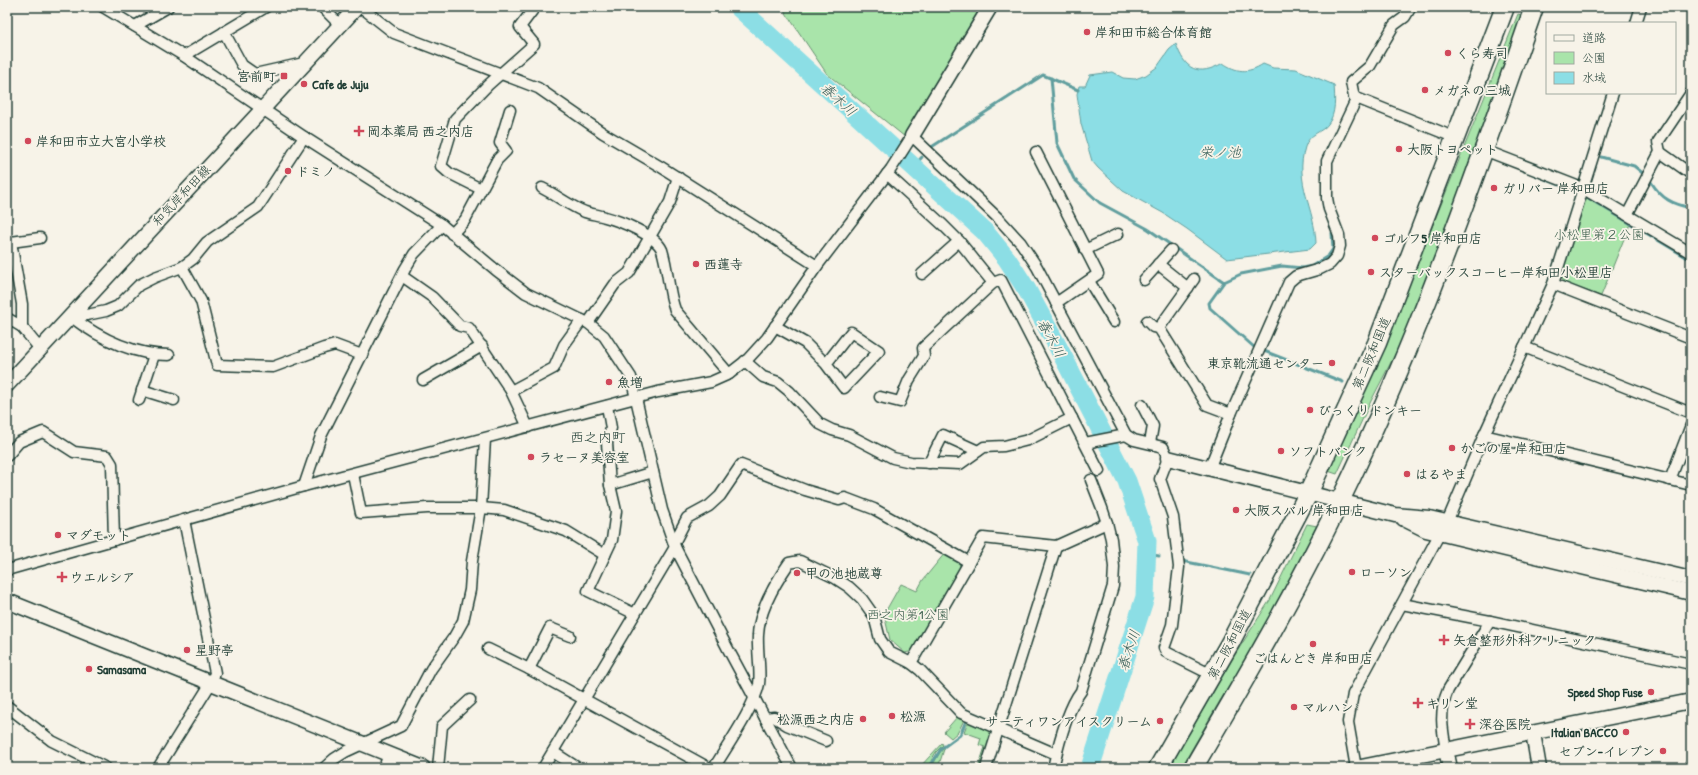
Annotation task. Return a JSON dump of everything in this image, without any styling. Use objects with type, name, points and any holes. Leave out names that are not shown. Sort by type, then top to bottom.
[{"type":"highway","name":"第二阪和国道","points":[[1158,768],[1212,676],[1308,494],[1377,343],[1506,7]]},
{"type":"highway","points":[[1193,768],[1247,677],[1315,552],[1340,502],[1408,351],[1484,150],[1534,7]]},
{"type":"street","points":[[103,7],[184,56],[304,137],[442,225],[526,293],[585,322],[604,336],[631,377],[662,510],[674,545],[754,699],[792,768]]},
{"type":"street","points":[[135,26],[168,7]]},
{"type":"street","points":[[184,56],[266,7]]},
{"type":"street","points":[[322,7],[340,24]]},
{"type":"street","name":"和気岸和田線","points":[[7,385],[357,7]]},
{"type":"street","points":[[361,7],[394,33],[538,88],[603,133],[678,177],[817,266]]},
{"type":"street","points":[[481,189],[449,173],[441,166],[455,119],[534,44],[520,27],[535,7]]},
{"type":"street","points":[[7,570],[304,486],[658,392],[711,382],[729,374],[745,361],[767,338],[817,266],[889,172],[990,7]]},
{"type":"street","points":[[1209,469],[1231,414],[1289,282],[1296,276],[1320,269],[1330,264],[1337,256],[1340,246],[1339,235],[1329,209],[1327,198],[1327,160],[1355,102],[1351,82],[1370,66],[1394,25],[1405,17],[1411,7]]},
{"type":"street","points":[[1636,22],[1641,7]]},
{"type":"street","points":[[224,32],[242,65],[254,74],[304,63]]},
{"type":"street","points":[[1613,94],[1553,284],[1444,527],[1353,694],[1348,722],[1356,768],[1691,701]]},
{"type":"street","points":[[1627,215],[1660,152],[1658,142],[1691,94]]},
{"type":"street","points":[[1354,97],[1456,138]]},
{"type":"street","points":[[452,234],[465,220],[497,160],[506,151],[500,142],[510,110]]},
{"type":"street","points":[[71,317],[106,311],[118,306],[139,285],[155,277],[182,267],[193,258],[207,242],[258,207],[304,137]]},
{"type":"street","points":[[910,138],[999,219],[1021,243],[1037,267],[1056,302],[1123,436]]},
{"type":"street","points":[[1484,150],[1582,188],[1691,253]]},
{"type":"street","points":[[1036,152],[1098,274],[1056,302]]},
{"type":"street","points":[[1660,152],[1691,174]]},
{"type":"street","points":[[889,172],[959,242],[993,283]]},
{"type":"street","points":[[511,391],[554,368],[564,345],[585,322],[615,284],[628,273],[670,202],[678,177]]},
{"type":"street","points":[[542,188],[585,212],[607,217],[644,232],[661,249],[671,300],[675,310],[729,374]]},
{"type":"street","points":[[304,486],[321,436],[402,276],[414,254],[442,225]]},
{"type":"street","points":[[1085,250],[1118,234]]},
{"type":"street","points":[[22,327],[22,304],[9,240],[40,238]]},
{"type":"street","points":[[922,274],[959,242]]},
{"type":"street","points":[[1144,280],[1171,250]]},
{"type":"street","points":[[1158,264],[1191,284],[1159,328]]},
{"type":"street","points":[[182,267],[201,301],[216,365],[273,366],[335,345],[362,355]]},
{"type":"street","points":[[402,276],[432,297],[460,326],[469,328],[511,391],[528,427]]},
{"type":"street","points":[[880,397],[900,402],[909,380],[924,356],[923,348],[993,283],[1001,280],[1008,290],[1072,418],[1088,443],[1099,471]]},
{"type":"street","points":[[1088,281],[1114,322]]},
{"type":"street","points":[[1553,284],[1691,338]]},
{"type":"street","points":[[71,317],[112,343],[154,355],[170,355]]},
{"type":"street","points":[[7,318],[22,327],[40,349]]},
{"type":"street","points":[[1147,321],[1153,327],[1159,328],[1207,405],[1231,414]]},
{"type":"street","points":[[775,326],[805,343],[826,364],[844,388],[879,350],[851,332],[826,364]]},
{"type":"street","points":[[423,380],[482,346]]},
{"type":"street","points":[[1524,348],[1691,413]]},
{"type":"street","points":[[154,355],[141,395],[174,400]]},
{"type":"street","points":[[745,361],[763,377],[778,382],[789,391],[820,424],[832,430],[849,434],[893,458],[911,462],[960,464],[984,447],[1004,446],[1028,440],[1072,418]]},
{"type":"street","points":[[1142,405],[1153,426],[1150,443]]},
{"type":"street","points":[[607,406],[611,428],[607,443],[610,485],[616,511],[612,540],[588,591],[635,614]]},
{"type":"street","points":[[1670,480],[1691,425]]},
{"type":"street","points":[[7,456],[19,442],[43,432],[74,452],[107,456],[112,464],[114,540]]},
{"type":"street","points":[[929,463],[943,435],[978,451]]},
{"type":"street","points":[[1088,443],[1123,436],[1163,447],[1168,458],[1160,479],[1174,517],[1179,568],[1172,625],[1164,648],[1166,652],[1212,676]]},
{"type":"street","points":[[1484,436],[1691,485]]},
{"type":"street","points":[[324,768],[345,752],[401,726],[431,669],[454,637],[463,621],[470,590],[472,561],[481,508],[485,438]]},
{"type":"street","points":[[1168,458],[1395,515],[1429,518],[1444,527],[1691,593]]},
{"type":"street","points":[[544,768],[635,614],[674,545],[687,518],[709,506],[720,496],[741,465],[805,490],[839,500],[845,498],[874,509],[969,562]]},
{"type":"street","points":[[610,485],[653,472]]},
{"type":"street","points":[[353,474],[361,513],[427,508],[481,508],[504,510],[566,531],[605,555]]},
{"type":"street","points":[[1053,768],[1056,754],[1075,699],[1081,691],[1113,586],[1114,567],[1111,539],[1102,508],[1091,480]]},
{"type":"street","points":[[158,768],[211,683],[215,673],[184,520]]},
{"type":"street","points":[[911,663],[983,538],[1056,546],[1107,523]]},
{"type":"street","points":[[1444,527],[1691,579]]},
{"type":"street","points":[[986,768],[1056,546]]},
{"type":"street","points":[[714,768],[754,699],[759,683],[758,635],[760,619],[778,580],[789,563],[800,561],[835,578],[849,587],[862,599],[874,616],[880,638],[889,652],[911,663],[920,670],[961,713],[1056,754]]},
{"type":"street","points":[[7,601],[423,768]]},
{"type":"street","points":[[1402,604],[1490,621],[1691,664]]},
{"type":"street","points":[[1450,768],[1442,722],[1444,700],[1448,690],[1490,621]]},
{"type":"street","points":[[528,669],[550,628],[570,636]]},
{"type":"street","points":[[488,649],[528,669],[709,768]]},
{"type":"street","points":[[438,768],[442,726],[470,700]]},
{"type":"street","points":[[7,706],[52,740],[106,768]]},
{"type":"street","points":[[765,718],[774,717],[787,725],[826,741]]},
{"type":"street","points":[[1533,733],[1539,768]]},
{"type":"street","points":[[553,752],[578,768]]},
{"type":"street","points":[[384,768],[388,754]]},
{"type":"street","points":[[1689,768],[1691,764]]},
{"type":"green space","points":[[782,7],[983,7],[905,137],[827,74]]},
{"type":"green space","points":[[1518,14],[1521,15],[1488,118],[1440,248],[1403,339],[1371,401],[1337,474],[1328,471],[1373,373]]},
{"type":"green space","name":"小松里第２公園","points":[[1589,199],[1630,224],[1601,296],[1564,283],[1561,275],[1584,201]]},
{"type":"green space","points":[[1307,524],[1317,526],[1256,644],[1221,699],[1181,768],[1169,768],[1236,653],[1270,600]]},
{"type":"green space","name":"西之内第1公園","points":[[945,553],[959,560],[960,567],[913,651],[905,653],[890,640],[884,614],[901,584],[917,591],[923,580]]},
{"type":"green space","points":[[957,717],[964,720],[958,732],[951,738],[944,732]]},
{"type":"green space","points":[[968,721],[987,729],[991,736],[981,768],[978,768],[985,747],[979,745],[981,738],[964,732]]},
{"type":"green space","points":[[942,743],[943,745],[936,752],[927,768],[919,768]]},
{"type":"green space","points":[[945,746],[938,768],[931,768],[939,754]]},
{"type":"water","name":"栄ノ池","points":[[1176,44],[1188,65],[1200,70],[1206,70],[1223,63],[1242,71],[1258,67],[1263,64],[1273,68],[1296,69],[1334,85],[1335,95],[1331,120],[1326,127],[1307,142],[1302,160],[1303,184],[1315,231],[1316,243],[1310,249],[1227,259],[1163,213],[1123,191],[1092,161],[1081,124],[1077,94],[1079,86],[1085,86],[1090,75],[1112,72],[1123,78],[1135,79],[1146,75],[1157,67],[1169,50]]},
{"type":"waterway","name":"春木川","points":[[738,7],[985,232],[1007,259],[1027,290],[1127,481],[1147,541],[1145,597],[1090,768]]},
{"type":"waterway","points":[[930,148],[1043,75],[1078,90]]},
{"type":"waterway","points":[[1051,78],[1057,143],[1074,179],[1100,203],[1148,229],[1224,282],[1241,274],[1282,266],[1302,268],[1312,266],[1328,256],[1333,249],[1332,233]]},
{"type":"waterway","points":[[914,166],[922,157]]},
{"type":"waterway","points":[[1601,157],[1634,166],[1645,175]]},
{"type":"waterway","points":[[1518,168],[1572,190]]},
{"type":"waterway","points":[[1651,182],[1663,197],[1678,205],[1691,208]]},
{"type":"waterway","points":[[1588,198],[1691,260]]},
{"type":"waterway","points":[[1224,282],[1209,303],[1210,308],[1255,348]]},
{"type":"waterway","points":[[1264,351],[1343,382]]},
{"type":"waterway","points":[[1147,554],[1159,556]]},
{"type":"waterway","points":[[1182,561],[1250,575]]},
{"type":"waterway","points":[[929,768],[941,749],[960,735],[966,721]]},
{"type":"place","name":"岸和田市総合体育館","points":[[1087,32]]},
{"type":"place","name":"くら寿司","points":[[1448,53]]},
{"type":"place","name":"宮前町","points":[[284,76]]},
{"type":"place","name":"Cafe de Juju","points":[[304,84]]},
{"type":"place","name":"メガネの三城","points":[[1425,90]]},
{"type":"place","name":"岡本薬局 西之内店","points":[[359,131]]},
{"type":"place","name":"岸和田市立大宮小学校","points":[[28,141]]},
{"type":"place","name":"大阪トヨペット","points":[[1399,149]]},
{"type":"place","name":"ドミノ","points":[[288,171]]},
{"type":"place","name":"ガリバー 岸和田店","points":[[1494,188]]},
{"type":"place","name":"ゴルフ5 岸和田店","points":[[1375,238]]},
{"type":"place","name":"西蓮寺","points":[[696,264]]},
{"type":"place","name":"スターバックスコーヒー岸和田小松里店","points":[[1371,272]]},
{"type":"place","name":"東京靴流通センター","points":[[1332,363]]},
{"type":"place","name":"魚増","points":[[609,382]]},
{"type":"place","name":"びっくりドンキー","points":[[1310,410]]},
{"type":"place","name":"かごの屋 岸和田店","points":[[1452,448]]},
{"type":"place","name":"ソフトバンク","points":[[1281,451]]},
{"type":"place","name":"ラセーヌ美容室","points":[[531,457]]},
{"type":"place","name":"はるやま","points":[[1407,474]]},
{"type":"place","name":"大阪スバル 岸和田店","points":[[1236,510]]},
{"type":"place","name":"マダモット","points":[[58,535]]},
{"type":"place","name":"ローソン","points":[[1352,572]]},
{"type":"place","name":"甲の池地蔵尊","points":[[797,573]]},
{"type":"place","name":"ウエルシア","points":[[62,577]]},
{"type":"place","name":"矢倉整形外科クリニック","points":[[1444,640]]},
{"type":"place","name":"ごはんどき 岸和田店","points":[[1313,644]]},
{"type":"place","name":"星野亭","points":[[187,650]]},
{"type":"place","name":"Samasama","points":[[89,669]]},
{"type":"place","name":"Speed Shop Fuse","points":[[1651,692]]},
{"type":"place","name":"キリン堂","points":[[1418,703]]},
{"type":"place","name":"マルハン","points":[[1294,707]]},
{"type":"place","name":"松源","points":[[892,716]]},
{"type":"place","name":"松源西之内店","points":[[863,719]]},
{"type":"place","name":"サーティワンアイスクリーム","points":[[1160,721]]},
{"type":"place","name":"深谷医院","points":[[1470,724]]},
{"type":"place","name":"Italian BACCO","points":[[1626,732]]},
{"type":"place","name":"セブン-イレブン","points":[[1663,751]]},
{"type":"district","name":"西之内町","points":[[598,436]]}]
